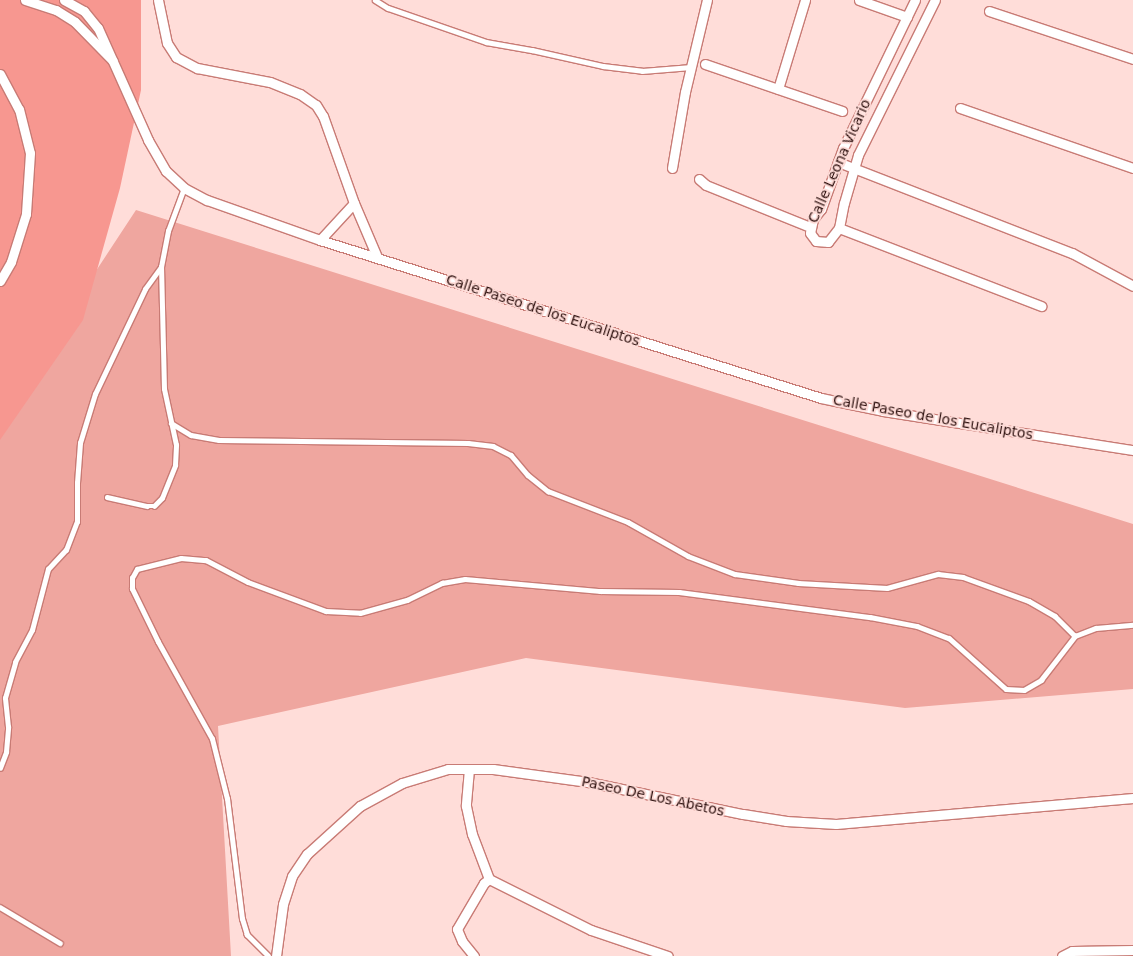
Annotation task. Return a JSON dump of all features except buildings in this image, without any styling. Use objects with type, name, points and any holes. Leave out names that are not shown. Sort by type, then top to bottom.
[{"type":"street","points":[[25,0],[56,10],[75,22],[115,64]]},
{"type":"street","name":"Calle Paseo de los Eucaliptos","points":[[64,0],[84,11],[98,28],[148,140],[166,171],[184,188],[207,200],[320,240],[820,398],[883,411],[1133,450]]},
{"type":"street","points":[[158,0],[167,43],[176,57],[197,68],[241,76],[300,94],[316,105],[323,116],[354,203],[377,257]]},
{"type":"street","points":[[672,168],[691,68],[707,0]]},
{"type":"street","points":[[778,88],[805,0]]},
{"type":"street","points":[[859,0],[907,17]]},
{"type":"street","name":"Calle Leona Vicario","points":[[915,0],[838,162],[825,200],[810,227],[812,237],[822,243],[828,242],[839,228],[858,155],[935,0]]},
{"type":"street","points":[[989,11],[1133,59]]},
{"type":"street","points":[[898,35],[915,43]]},
{"type":"street","points":[[705,64],[842,111]]},
{"type":"street","points":[[0,74],[19,109],[30,153],[26,214],[11,262],[0,281]]},
{"type":"street","points":[[960,108],[1133,168]]},
{"type":"street","points":[[838,162],[1072,253],[1133,286]]},
{"type":"street","points":[[699,178],[706,185],[810,227]]},
{"type":"street","points":[[320,240],[354,203]]},
{"type":"street","points":[[839,228],[1041,306]]},
{"type":"street","name":"Paseo De Los Abetos","points":[[276,956],[283,904],[292,876],[307,854],[360,806],[402,783],[448,768],[493,769],[588,782],[743,814],[786,821],[836,824],[1133,798]]},
{"type":"street","points":[[469,769],[466,806],[472,834],[489,879],[591,930],[668,956]]},
{"type":"street","points":[[474,956],[458,934],[458,929],[484,883],[489,879]]},
{"type":"street","points":[[1062,956],[1072,951],[1133,950]]},
{"type":"lane","points":[[375,0],[388,8],[486,42],[603,66],[642,71],[691,68]]},
{"type":"lane","points":[[107,497],[147,506],[158,503],[162,498],[175,465],[176,445],[164,389],[161,267],[168,231],[184,188]]},
{"type":"lane","points":[[0,768],[6,752],[8,727],[5,698],[15,662],[32,630],[48,569],[66,550],[77,522],[80,443],[95,394],[145,289],[161,267]]},
{"type":"lane","points":[[171,423],[191,435],[219,440],[468,443],[493,446],[511,455],[528,475],[548,491],[628,522],[688,556],[735,574],[798,583],[887,588],[938,574],[963,577],[1029,601],[1055,616],[1075,636]]},
{"type":"lane","points":[[268,956],[247,935],[242,919],[227,799],[212,739],[158,642],[132,589],[132,578],[137,569],[181,558],[206,560],[248,582],[326,611],[360,613],[407,600],[442,583],[465,579],[600,591],[679,592],[870,616],[917,626],[949,638],[1006,690],[1024,690],[1041,680],[1075,636],[1096,628],[1133,624]]},
{"type":"lane","points":[[0,907],[60,943]]},
{"type":"shaded area","points":[[0,0],[141,0],[141,90],[120,188],[83,320],[0,440]]},
{"type":"shaded area","points":[[136,210],[1133,524],[1133,689],[905,708],[526,658],[218,726],[231,956],[0,956],[0,417]]}]
